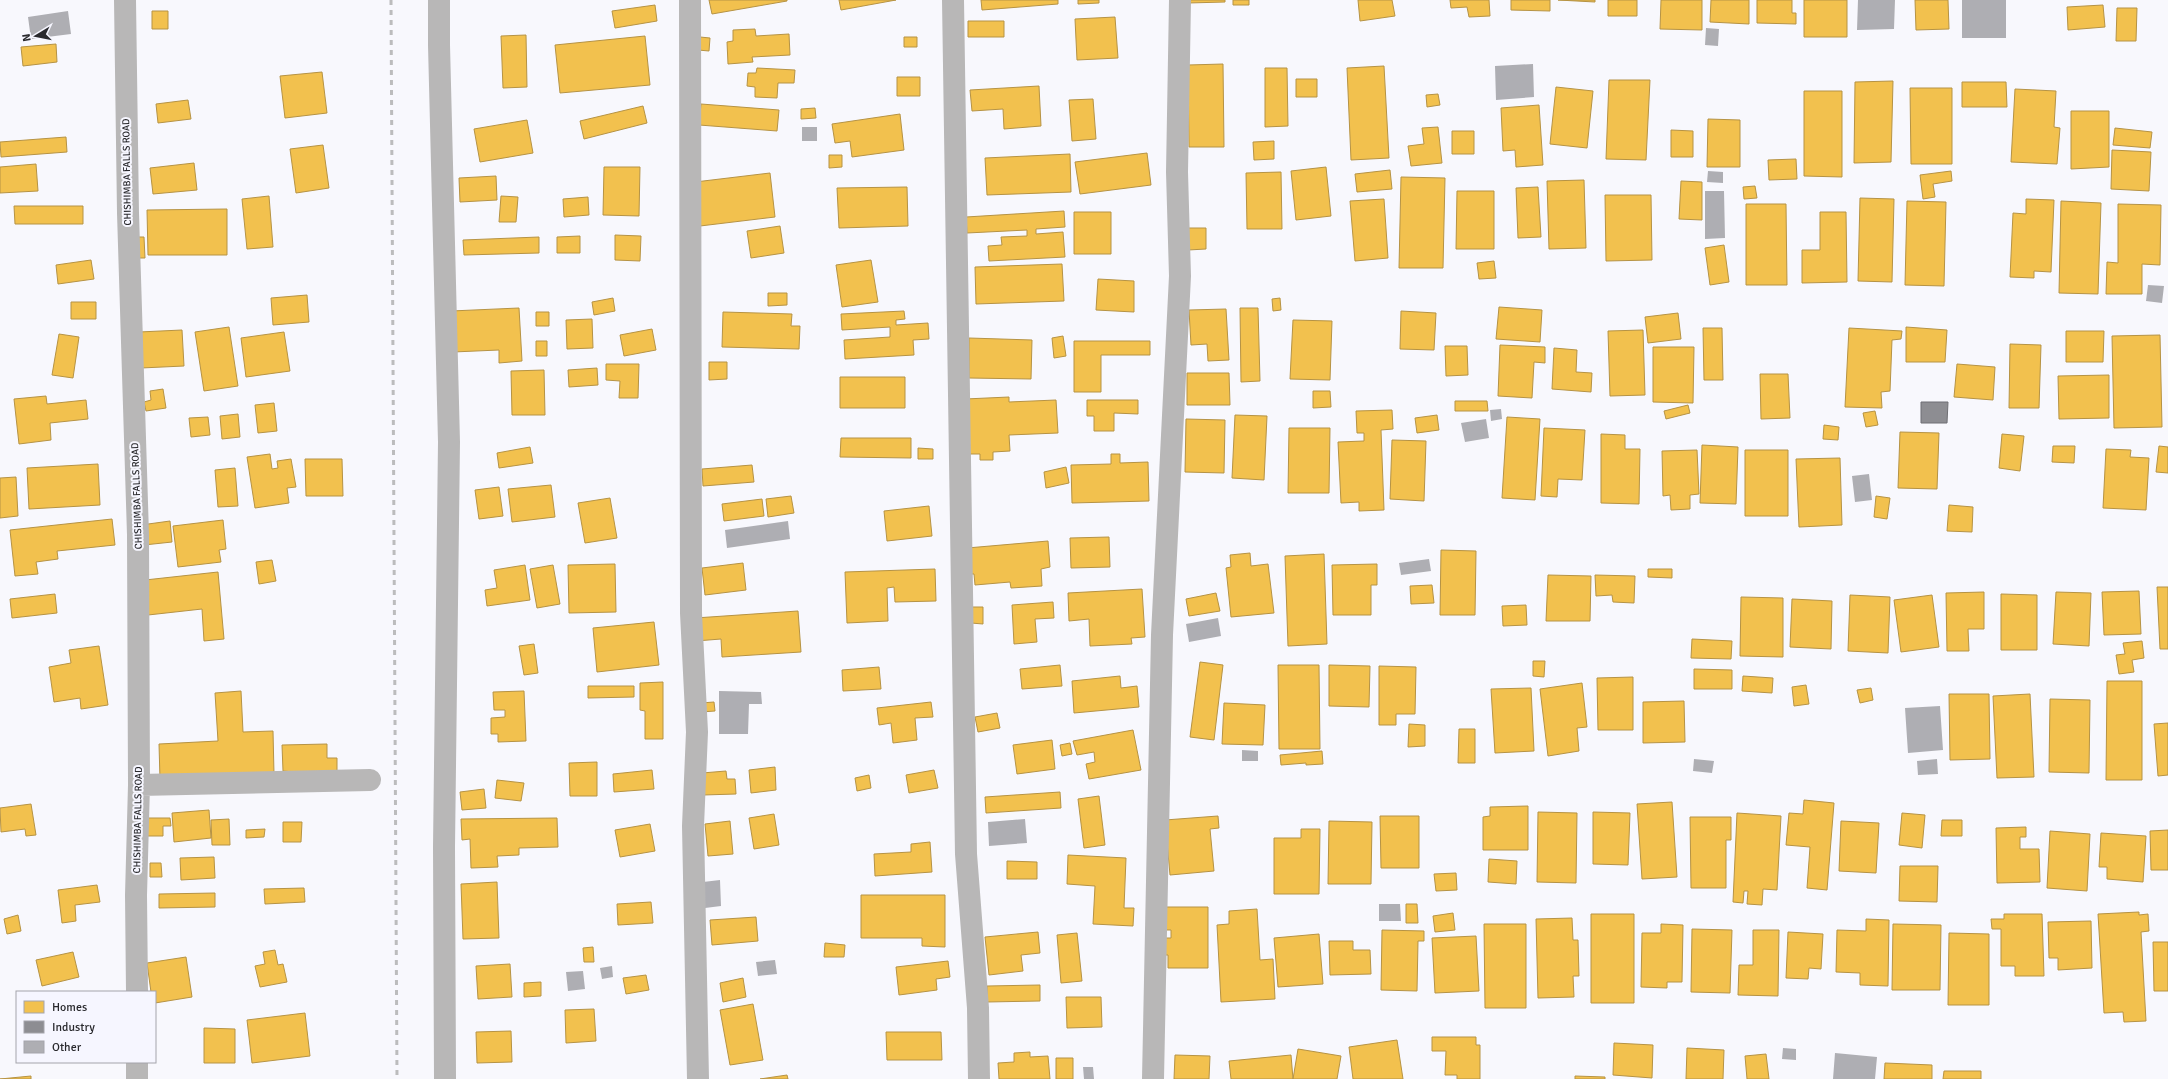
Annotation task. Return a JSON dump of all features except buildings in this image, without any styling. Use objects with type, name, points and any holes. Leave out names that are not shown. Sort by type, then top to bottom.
[{"type":"street","name":"CHISHIMBA FALLS ROAD","points":[[124,0],[128,213],[138,535],[140,785],[136,895],[137,991]]},
{"type":"street","points":[[439,0],[449,442],[444,847],[446,1079]]},
{"type":"street","points":[[690,0],[691,613],[697,732],[693,826],[698,1079]]},
{"type":"street","points":[[953,0],[966,854],[978,1008],[979,1079]]},
{"type":"street","points":[[1153,1079],[1162,635],[1180,276],[1177,172],[1180,0]]},
{"type":"street","points":[[140,785],[370,780]]},
{"type":"street","points":[[137,1063],[137,1079]]},
{"type":"railway","points":[[391,0],[397,1079]]}]
